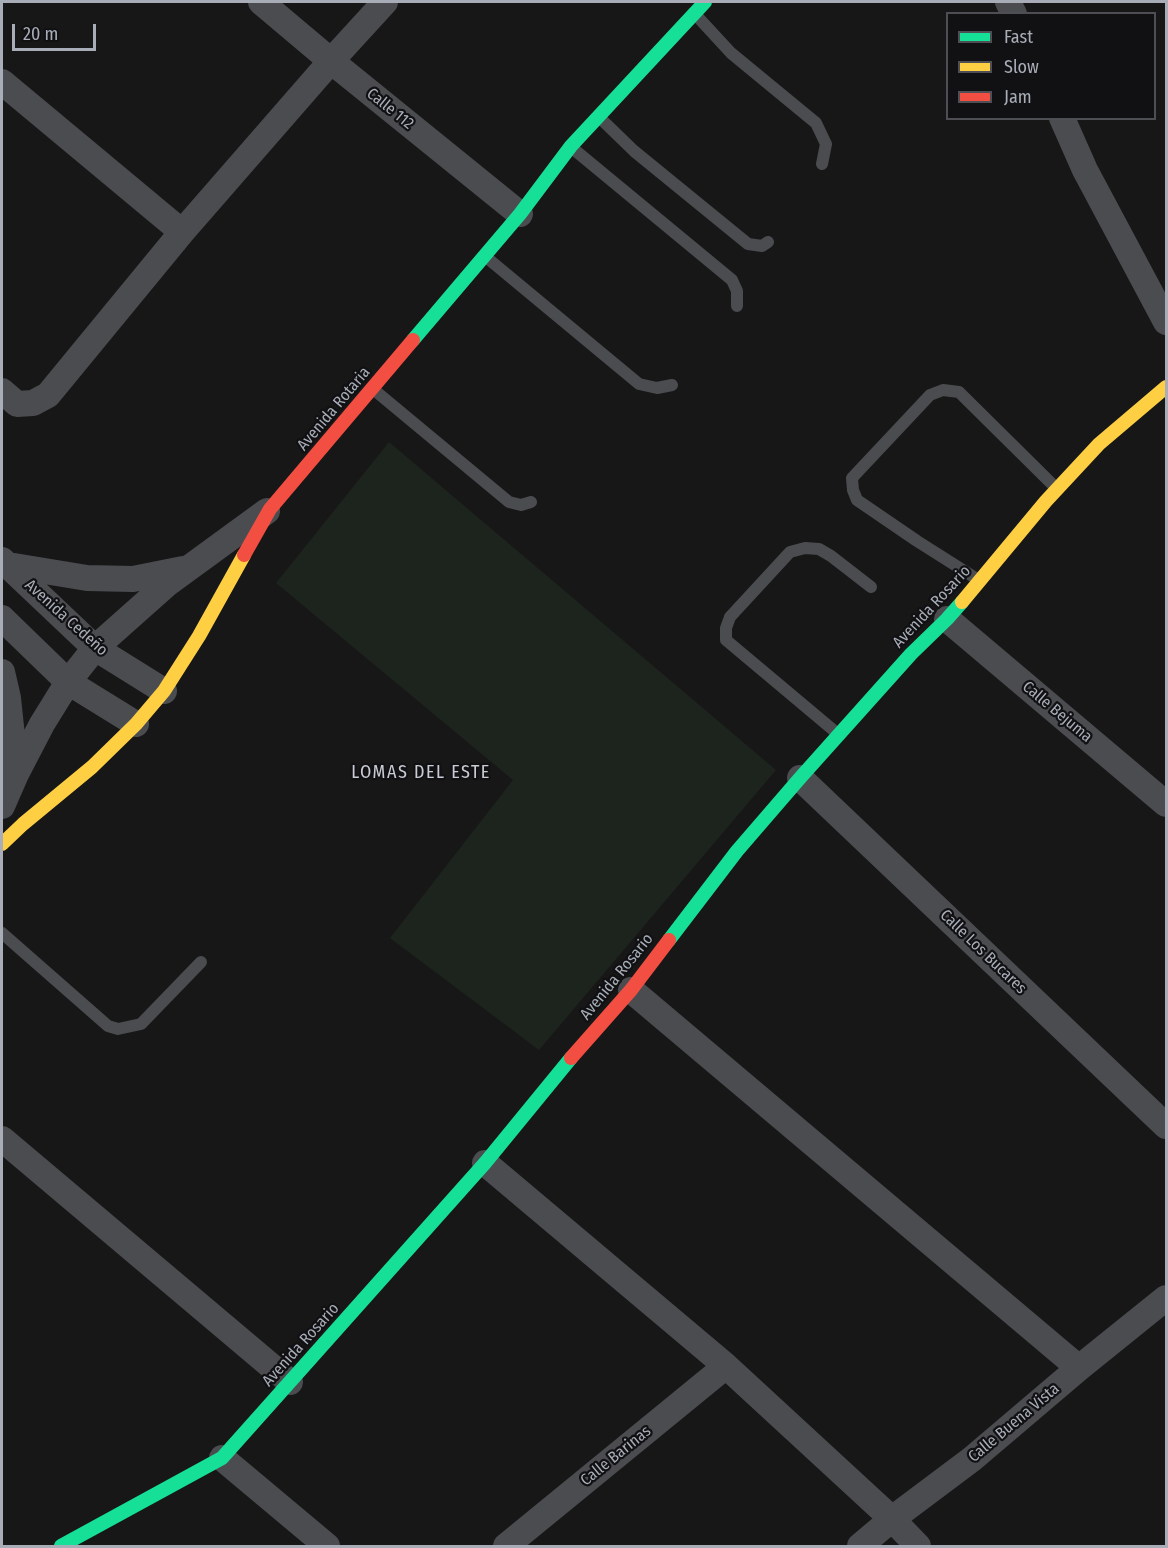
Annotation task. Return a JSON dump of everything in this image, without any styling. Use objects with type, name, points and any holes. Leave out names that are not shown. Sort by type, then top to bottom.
[{"type":"street","name":"Calle 112","points":[[261,2],[520,214]]},
{"type":"street","points":[[2,391],[17,404],[33,403],[48,395],[182,232],[385,2]]},
{"type":"street","name":"Avenida Rotaria","points":[[2,844],[92,767],[164,691],[199,636],[270,509],[520,214],[571,146],[705,2]]},
{"type":"street","points":[[2,82],[182,232]]},
{"type":"street","points":[[1063,120],[1085,170],[1167,322]]},
{"type":"street","name":"Avenida Rosario","points":[[61,1546],[222,1458],[485,1163],[566,1064],[631,990],[737,851],[800,778],[911,654],[947,619],[1057,489],[1099,444],[1167,387]]},
{"type":"street","points":[[2,806],[42,724],[68,682],[95,648],[142,605],[189,567],[270,509]]},
{"type":"street","points":[[5,562],[87,578],[133,579],[189,567]]},
{"type":"street","name":"Avenida Cedeño","points":[[5,562],[95,648],[164,691]]},
{"type":"street","points":[[2,618],[68,682],[135,724]]},
{"type":"street","name":"Calle Bejuma","points":[[947,619],[1167,804]]},
{"type":"street","points":[[2,672],[8,698],[16,774]]},
{"type":"street","name":"Calle Los Bucares","points":[[800,778],[1167,1126]]},
{"type":"street","points":[[631,990],[1079,1368]]},
{"type":"street","points":[[2,1139],[290,1382]]},
{"type":"street","points":[[485,1163],[726,1366],[892,1519],[918,1546]]},
{"type":"street","name":"Calle Buena Vista","points":[[860,1546],[972,1459],[1079,1368],[1167,1298]]},
{"type":"street","name":"Calle Barinas","points":[[506,1546],[726,1366]]},
{"type":"street","points":[[222,1458],[327,1546]]},
{"type":"lane","points":[[694,13],[731,53],[816,123],[826,144],[822,164]]},
{"type":"lane","points":[[598,116],[634,151],[748,244],[762,246],[768,242]]},
{"type":"lane","points":[[571,146],[732,280],[737,291],[737,306]]},
{"type":"lane","points":[[485,256],[639,384],[657,388],[672,385]]},
{"type":"lane","points":[[373,389],[509,502],[521,504],[531,502]]},
{"type":"lane","points":[[979,581],[857,500],[852,478],[930,395],[943,390],[959,392],[1057,489]]},
{"type":"lane","points":[[839,735],[726,640],[726,628],[730,617],[790,552],[805,548],[819,549],[871,587]]},
{"type":"lane","points":[[2,933],[108,1026],[118,1029],[141,1024],[201,962]]},
{"type":"shaded area","points":[[389,442],[776,770],[539,1050],[390,938],[513,780],[276,583]]},
{"type":"traffic: fast","points":[[413,340],[520,214],[571,146],[705,2]]},
{"type":"traffic: fast","points":[[669,940],[737,851],[800,778],[911,654],[962,602]]},
{"type":"traffic: fast","points":[[61,1546],[222,1458],[485,1163],[571,1058]]},
{"type":"traffic: slow","points":[[962,602],[1046,501],[1099,444],[1166,387]]},
{"type":"traffic: slow","points":[[2,844],[92,767],[136,724],[164,691],[199,636],[244,555]]},
{"type":"traffic: jam","points":[[244,555],[270,509],[413,340]]},
{"type":"traffic: jam","points":[[571,1058],[631,990],[669,940]]},
{"type":"district","name":"LOMAS DEL ESTE","points":[[421,773]]}]
